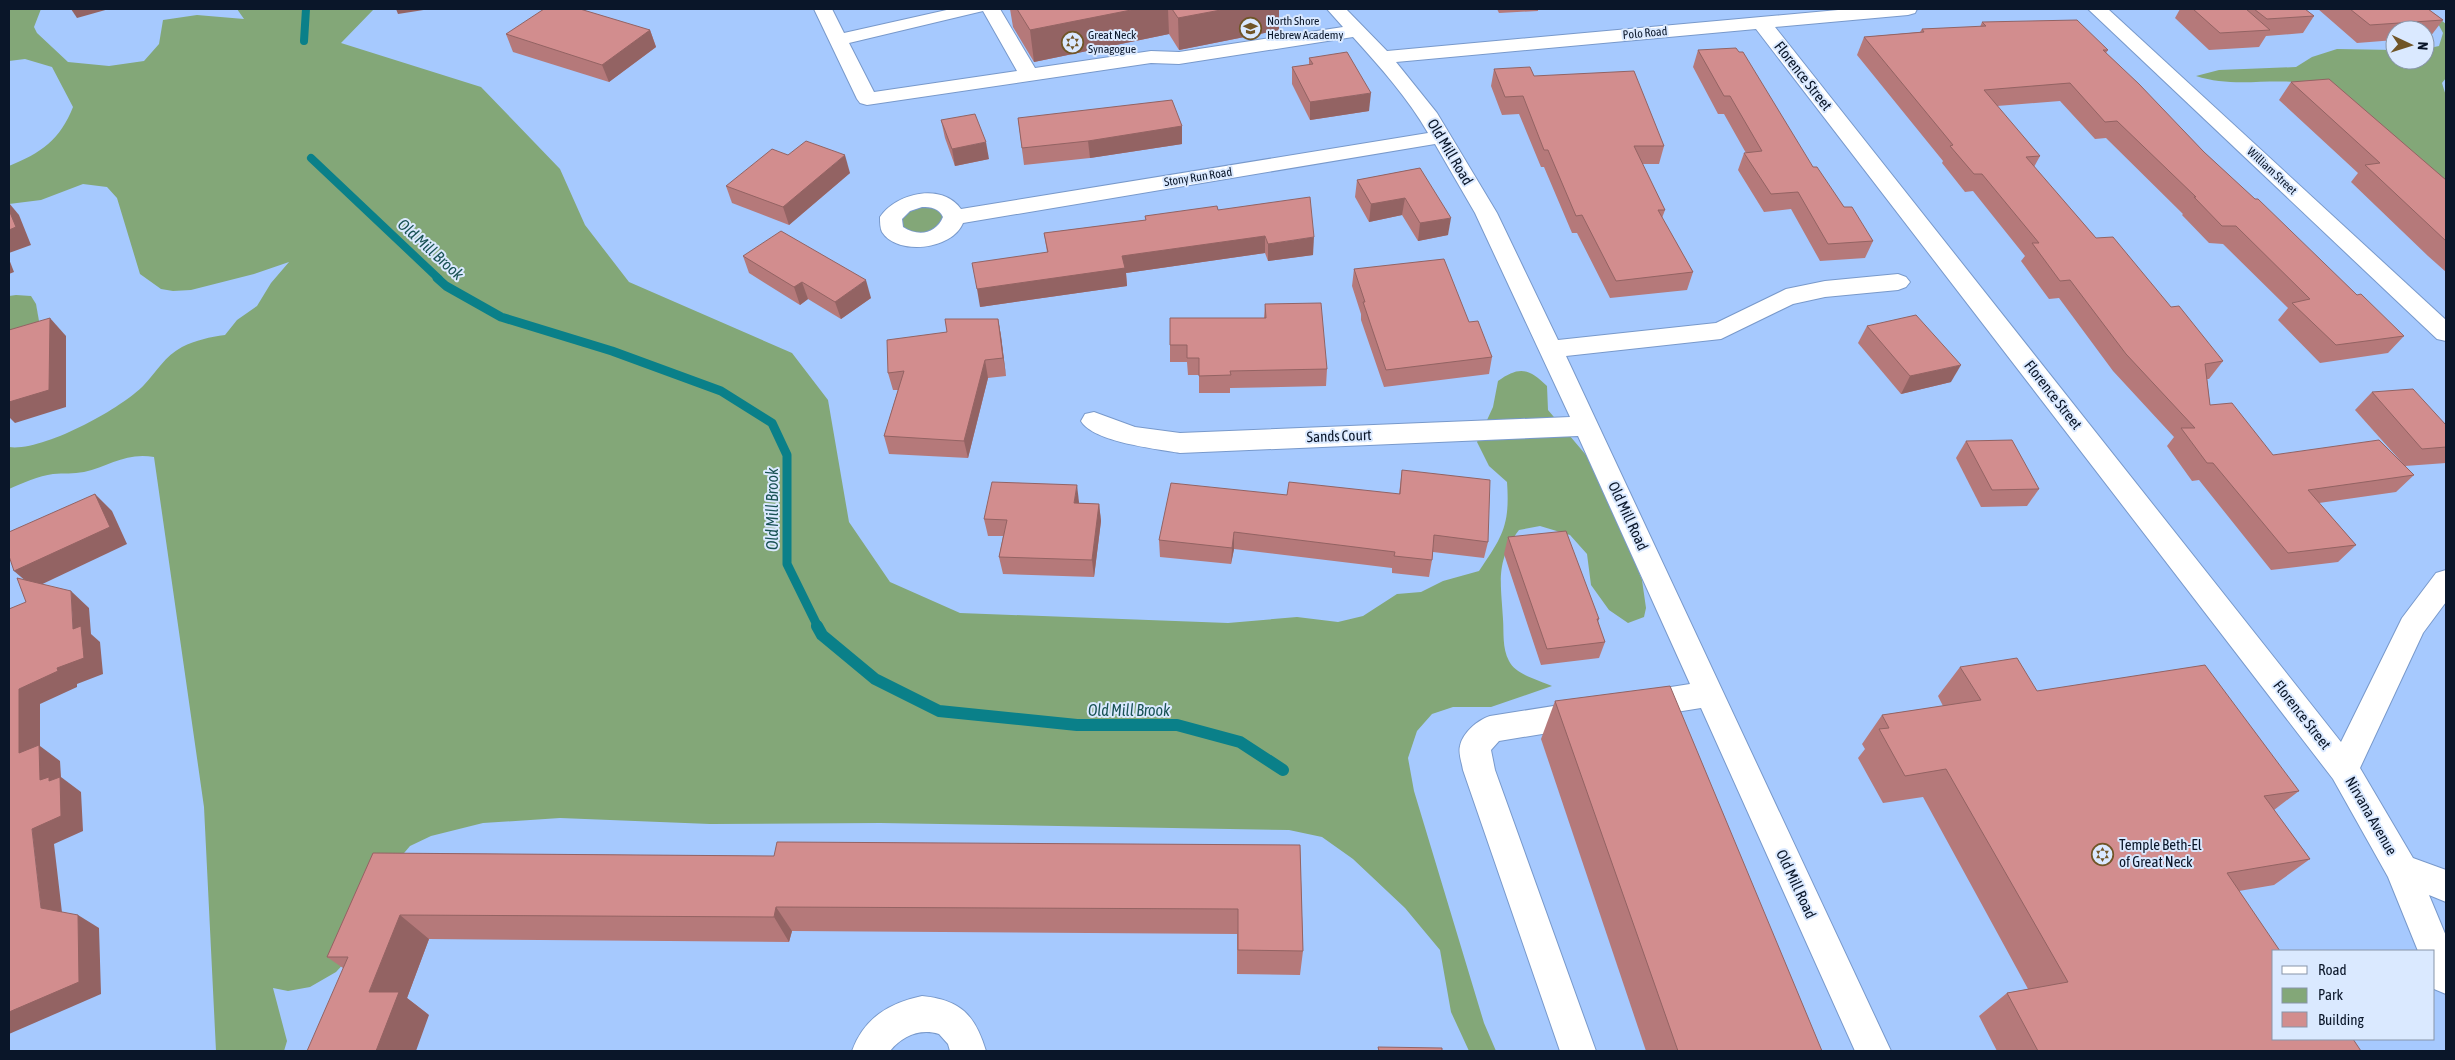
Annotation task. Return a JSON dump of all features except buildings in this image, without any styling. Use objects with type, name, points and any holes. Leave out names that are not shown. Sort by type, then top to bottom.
[{"type":"street","points":[[824,9],[867,99],[1151,57],[1179,58],[1357,31]]},
{"type":"street","points":[[838,40],[975,9]]},
{"type":"street","points":[[991,9],[1030,76]]},
{"type":"street","name":"Old Mill Road","points":[[1336,9],[1382,56],[1427,113],[1486,213],[1587,426],[1873,1051]]},
{"type":"street","name":"Polo Road","points":[[1382,56],[1908,9]]},
{"type":"street","name":"William Street","points":[[2098,9],[2446,333]]},
{"type":"street","name":"Florence Street","points":[[1761,22],[2344,769]]},
{"type":"street","name":"Stony Run Road","points":[[954,217],[1441,137]]},
{"type":"street","points":[[1551,350],[1721,331],[1786,297],[1825,289],[1898,282]]},
{"type":"street","name":"Sands Court","points":[[1094,421],[1132,436],[1180,442],[1587,426]]},
{"type":"street","name":"Nirvana Avenue","points":[[2435,950],[2401,869],[2344,769],[2412,626],[2446,582]]},
{"type":"street","points":[[1578,1051],[1479,770],[1475,747],[1490,729],[1709,694]]},
{"type":"street","points":[[2401,869],[2446,886]]},
{"type":"street","name":"Nirvana Avenue","points":[[2435,951],[2446,977]]},
{"type":"street","points":[[870,1051],[882,1032],[896,1021],[912,1015],[928,1013],[945,1018],[958,1028],[967,1044],[968,1051]]},
{"type":"green space","points":[[9,9],[41,9],[34,27],[37,33],[68,62],[109,66],[144,61],[159,44],[163,20],[197,15],[244,19],[237,9],[374,9],[341,43],[481,87],[560,169],[585,225],[629,282],[792,353],[828,400],[849,522],[890,582],[960,613],[1228,623],[1297,617],[1338,622],[1363,616],[1397,594],[1421,592],[1443,581],[1479,571],[1503,530],[1508,497],[1507,482],[1489,466],[1477,442],[1493,407],[1498,381],[1518,371],[1524,371],[1541,380],[1547,386],[1548,410],[1591,461],[1642,580],[1646,608],[1644,617],[1628,623],[1609,610],[1591,585],[1587,554],[1570,535],[1540,526],[1519,530],[1506,552],[1501,573],[1505,651],[1512,666],[1517,670],[1552,686],[1491,707],[1453,707],[1432,714],[1417,731],[1408,758],[1414,791],[1484,1023],[1496,1051],[1469,1051],[1451,1012],[1440,950],[1405,908],[1353,859],[1322,837],[1289,830],[880,823],[710,824],[560,818],[483,823],[431,836],[410,846],[393,866],[360,946],[336,972],[310,987],[288,991],[273,988],[287,1041],[284,1051],[216,1051],[204,807],[154,457],[135,456],[84,472],[48,475],[9,489],[9,447],[23,447],[60,436],[118,406],[144,385],[166,359],[176,351],[198,341],[225,335],[237,320],[257,306],[271,283],[289,262],[254,274],[191,290],[173,291],[161,289],[140,274],[117,198],[107,187],[83,184],[41,200],[9,204],[9,166],[31,156],[48,144],[62,128],[73,107],[52,67],[25,59],[9,61]]},
{"type":"green space","points":[[2433,14],[2446,24],[2446,78],[2442,83],[2446,96],[2446,193],[2305,83],[2277,81],[2237,82],[2210,80],[2196,76],[2219,70],[2296,67],[2312,57],[2337,49],[2385,50],[2385,70],[2435,70],[2435,47],[2439,46],[2443,33]]},
{"type":"green space","points":[[931,204],[948,218],[926,236],[902,232],[902,212]]},
{"type":"green space","points":[[9,296],[31,296],[36,304],[39,321],[33,330],[9,342]]},
{"type":"waterway","name":"Old Mill Brook","points":[[304,41],[306,9]]},
{"type":"waterway","name":"Old Mill Brook","points":[[311,158],[439,279]]},
{"type":"waterway","name":"Old Mill Brook","points":[[437,278],[446,286],[501,317],[612,351],[721,391],[772,423],[787,455],[787,564],[818,627]]},
{"type":"waterway","name":"Old Mill Brook","points":[[817,626],[822,635],[875,679],[939,711],[1077,725],[1177,725],[1240,742],[1283,770]]},
{"type":"place","name":"North Shore Hebrew Academy","points":[[1251,28]]},
{"type":"place","name":"Great Neck Synagogue","points":[[1072,42]]},
{"type":"place","name":"Temple Beth-El of Great Neck","points":[[2103,854]]}]
